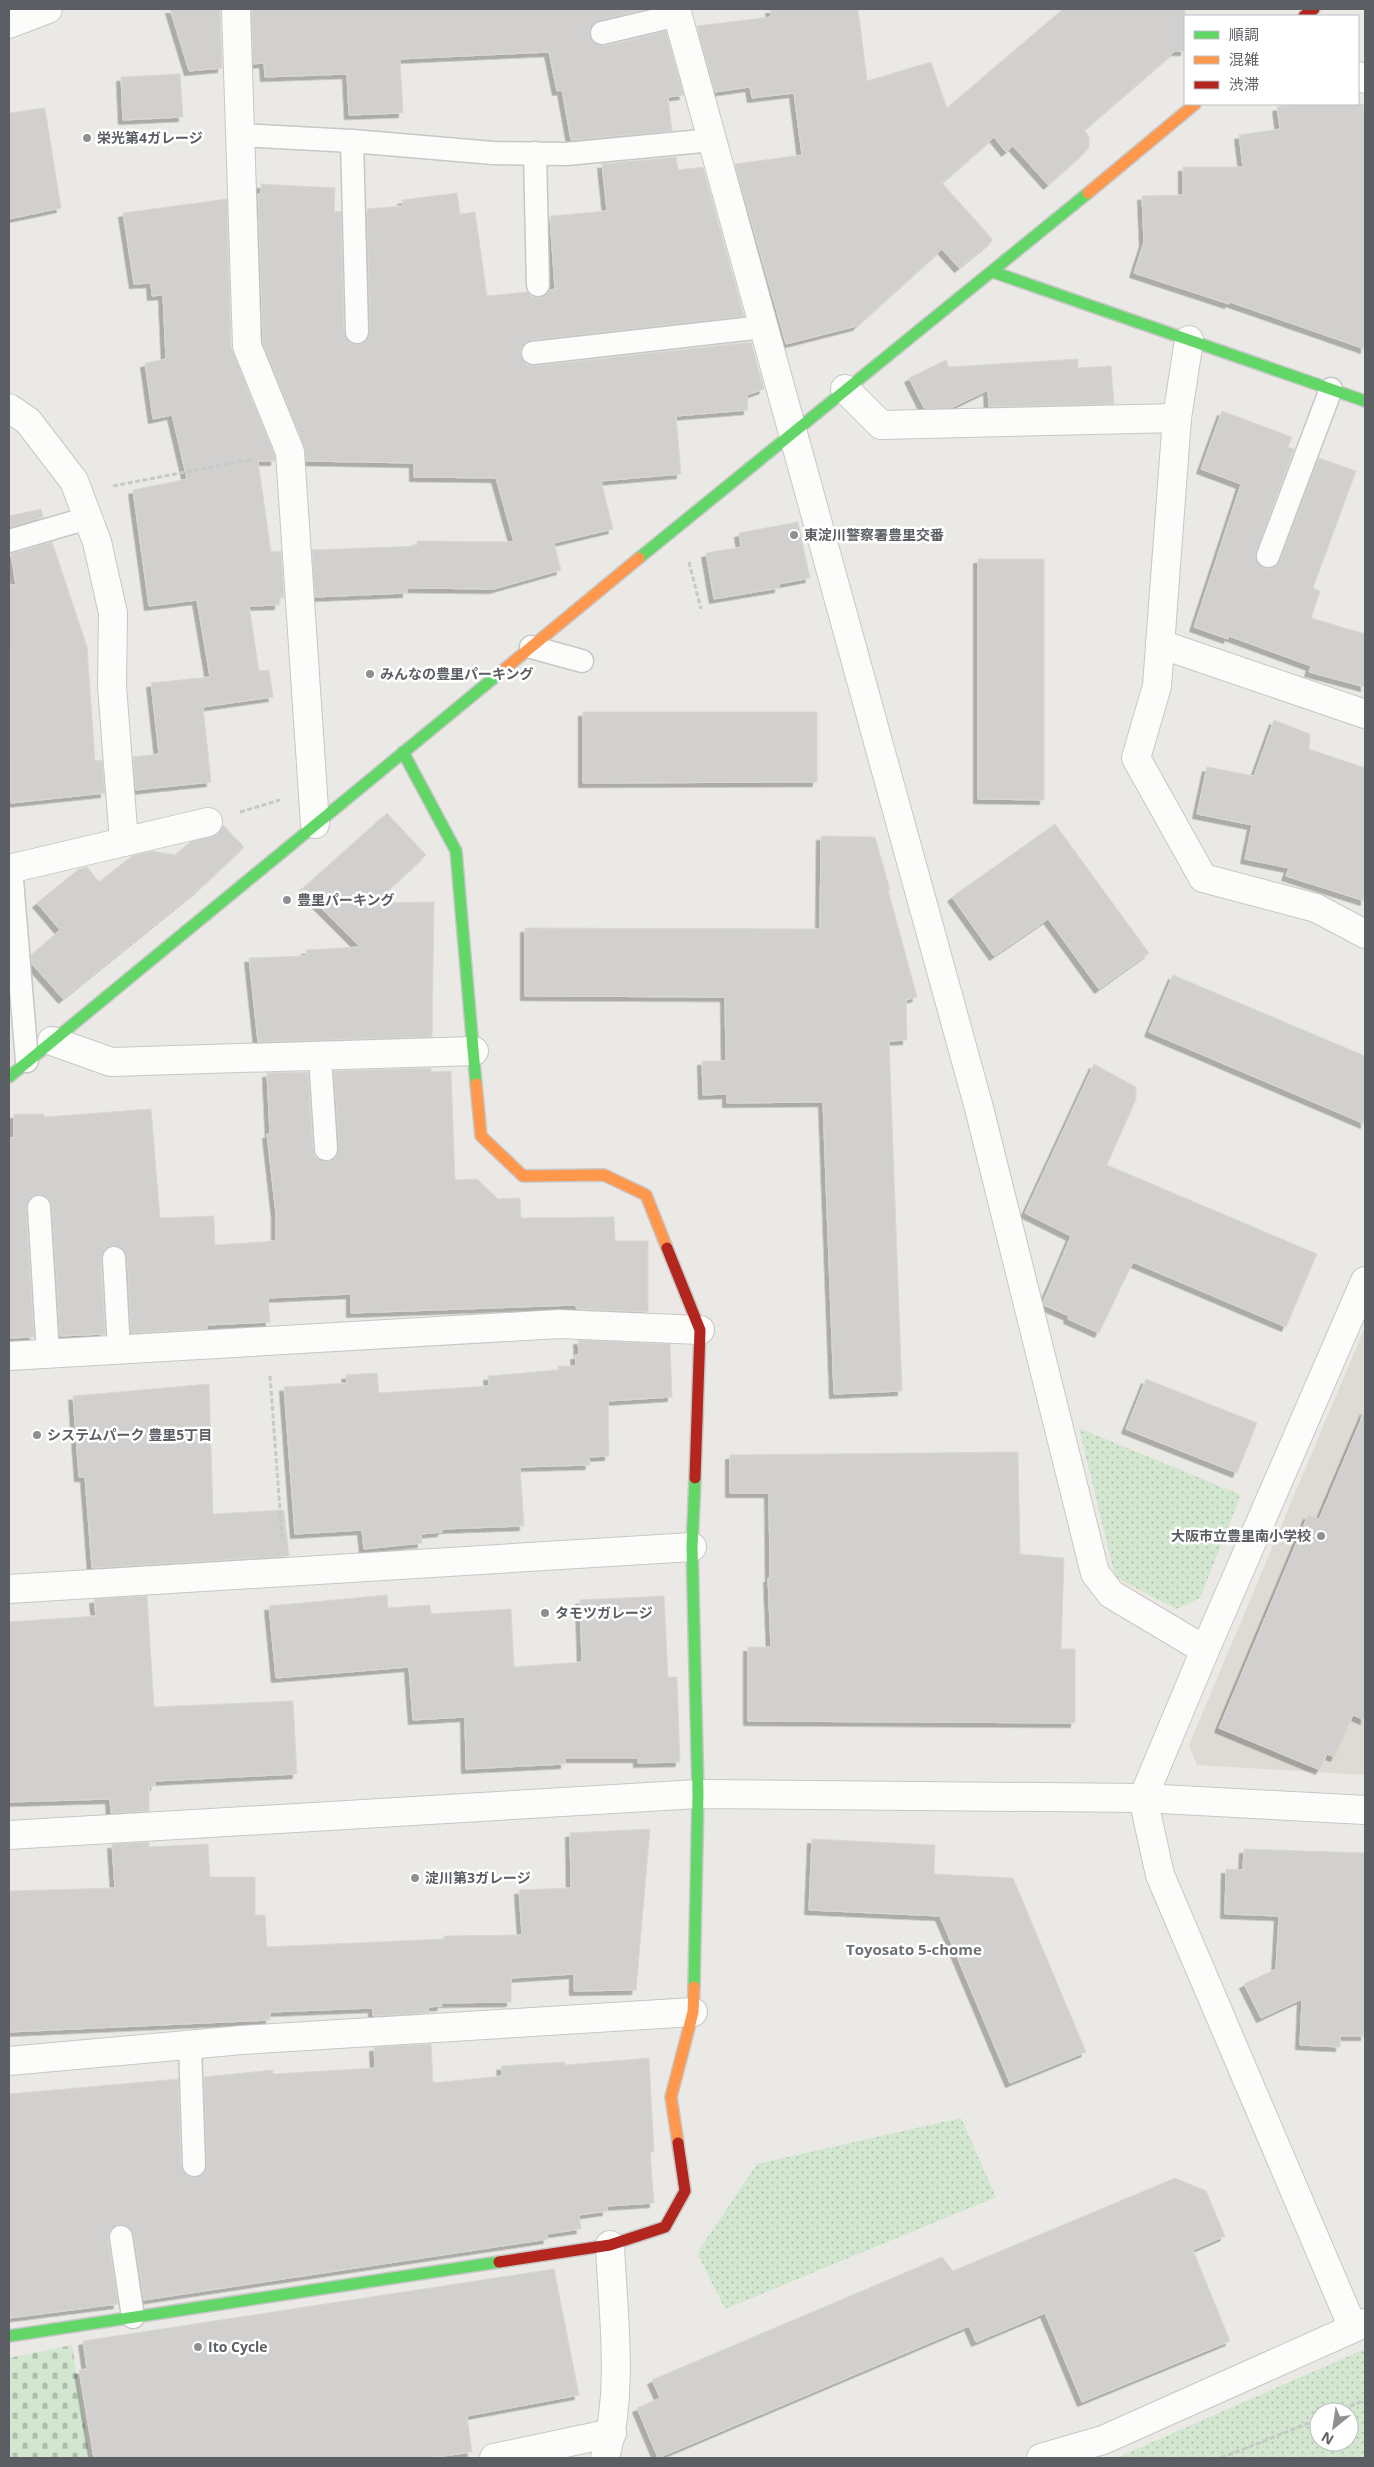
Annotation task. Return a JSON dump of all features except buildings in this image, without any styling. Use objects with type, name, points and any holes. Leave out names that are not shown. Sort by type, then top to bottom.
[{"type":"street","points":[[9,24],[48,9]]},
{"type":"street","points":[[236,9],[242,135],[247,346],[290,452],[315,824]]},
{"type":"street","points":[[677,12],[979,1108],[1096,1573],[1112,1594],[1205,1650]]},
{"type":"street","points":[[9,1077],[792,434],[845,388],[992,272],[1194,105]]},
{"type":"street","points":[[992,272],[1365,401]]},
{"type":"street","points":[[1189,340],[1177,418],[1157,686],[1136,758],[1203,878],[1316,908],[1365,934]]},
{"type":"street","points":[[845,388],[881,425],[1177,418]]},
{"type":"street","points":[[9,408],[28,421],[74,481],[97,542],[113,613],[112,686],[124,842]]},
{"type":"street","points":[[1160,644],[1365,714]]},
{"type":"street","points":[[9,2336],[610,2245],[665,2227],[685,2191],[671,2098],[693,2012],[698,1794],[692,1548],[700,1330],[646,1195],[604,1175],[523,1176],[481,1136],[456,851],[403,752]]},
{"type":"street","points":[[10,868],[208,822]]},
{"type":"street","points":[[52,1041],[111,1062],[474,1051]]},
{"type":"street","points":[[1041,2458],[1103,2440],[1359,2326],[1160,1875],[1143,1798],[1365,1281]]},
{"type":"street","points":[[9,1356],[559,1324],[700,1330]]},
{"type":"street","points":[[9,1589],[692,1548]]},
{"type":"street","points":[[9,1835],[698,1794],[1143,1798],[1365,1810]]},
{"type":"street","points":[[9,2061],[190,2045],[693,2012]]},
{"type":"street","points":[[494,2458],[608,2446],[617,2388],[610,2245]]},
{"type":"lane","points":[[602,33],[677,12]]},
{"type":"lane","points":[[242,135],[352,141],[493,153],[566,154],[712,140]]},
{"type":"lane","points":[[352,141],[357,332]]},
{"type":"lane","points":[[535,153],[538,286]]},
{"type":"lane","points":[[533,353],[763,327]]},
{"type":"lane","points":[[1268,556],[1330,389]]},
{"type":"lane","points":[[9,541],[83,506]]},
{"type":"lane","points":[[531,647],[582,660]]},
{"type":"lane","points":[[10,868],[27,1061]]},
{"type":"lane","points":[[320,1056],[326,1149]]},
{"type":"lane","points":[[39,1207],[48,1354]]},
{"type":"lane","points":[[114,1258],[119,1350]]},
{"type":"lane","points":[[190,2045],[194,2165]]},
{"type":"lane","points":[[121,2237],[134,2317]]},
{"type":"path","points":[[83,506],[290,452]]},
{"type":"path","points":[[686,552],[701,609]]},
{"type":"path","points":[[208,822],[313,789]]},
{"type":"path","points":[[267,1341],[285,1572]]},
{"type":"path","points":[[1221,2458],[1309,2423]]},
{"type":"shaded area","name":"大阪市立豊里南小学校","points":[[1365,1327],[1365,1775],[1197,1765],[1189,1745]]},
{"type":"green space","points":[[1079,1428],[1241,1495],[1200,1598],[1176,1609],[1115,1577]]},
{"type":"green space","points":[[961,2118],[996,2197],[725,2309],[697,2253],[757,2164]]},
{"type":"green space","points":[[72,2345],[90,2458],[9,2458],[9,2358]]},
{"type":"green space","points":[[1365,2349],[1365,2458],[1116,2458]]},
{"type":"traffic: fast","points":[[639,558],[1088,193]]},
{"type":"traffic: fast","points":[[993,272],[1365,401]]},
{"type":"traffic: fast","points":[[9,1077],[501,672]]},
{"type":"traffic: fast","points":[[403,752],[456,851],[476,1084]]},
{"type":"traffic: fast","points":[[694,1987],[698,1794],[692,1547],[695,1478]]},
{"type":"traffic: fast","points":[[9,2336],[499,2262]]},
{"type":"traffic: slow","points":[[1088,193],[1194,105]]},
{"type":"traffic: slow","points":[[501,672],[639,558]]},
{"type":"traffic: slow","points":[[476,1084],[481,1136],[523,1176],[604,1175],[646,1195],[667,1248]]},
{"type":"traffic: slow","points":[[678,2143],[671,2097],[693,2012],[694,1987]]},
{"type":"traffic: jam","points":[[1305,15],[1314,9]]},
{"type":"traffic: jam","points":[[667,1248],[700,1330],[695,1478]]},
{"type":"traffic: jam","points":[[499,2262],[610,2245],[665,2227],[685,2191],[678,2143]]},
{"type":"place","name":"栄光第4ガレージ","points":[[87,138]]},
{"type":"place","name":"東淀川警察署豊里交番","points":[[794,535]]},
{"type":"place","name":"みんなの豊里パーキング","points":[[370,674]]},
{"type":"place","name":"豊里パーキング","points":[[287,900]]},
{"type":"place","name":"システムパーク 豊里5丁目","points":[[37,1435]]},
{"type":"place","name":"大阪市立豊里南小学校","points":[[1321,1536]]},
{"type":"place","name":"タモツガレージ","points":[[545,1613]]},
{"type":"place","name":"淀川第3ガレージ","points":[[415,1878]]},
{"type":"place","name":"Ito Cycle","points":[[198,2347]]},
{"type":"district","name":"Toyosato 5-chome","points":[[914,1950]]}]
